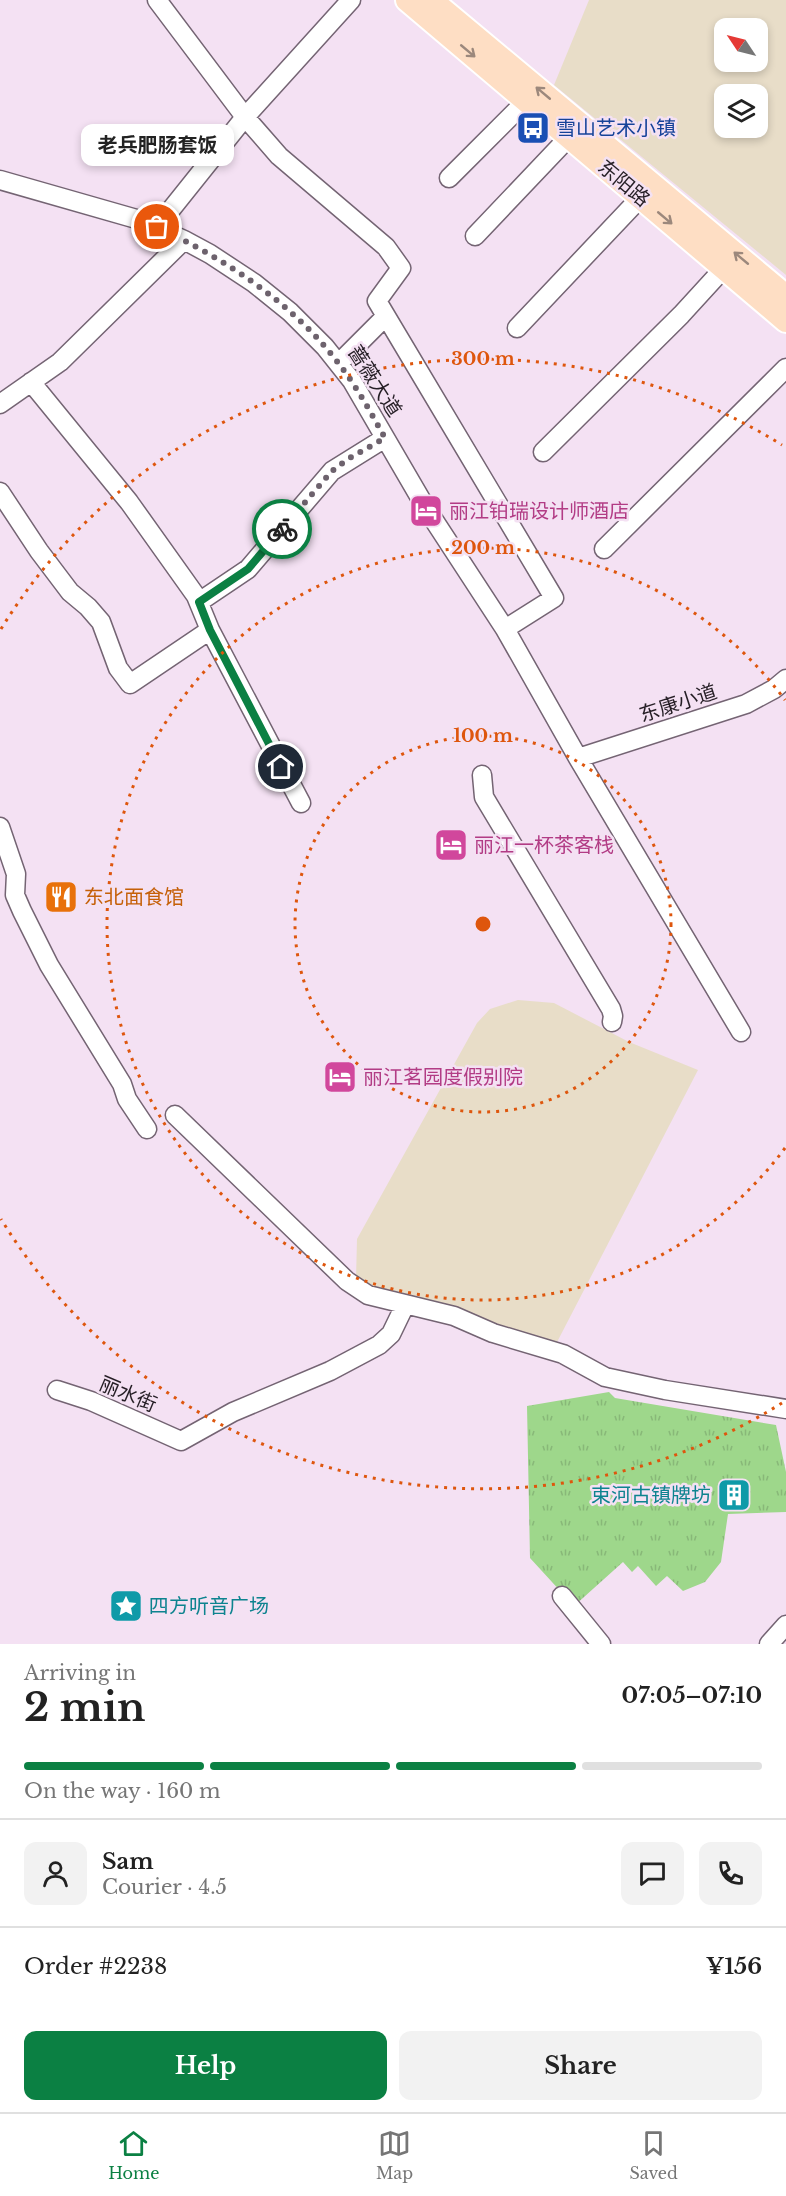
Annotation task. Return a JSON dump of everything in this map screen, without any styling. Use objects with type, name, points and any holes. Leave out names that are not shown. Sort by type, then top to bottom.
[{"type":"main road","name":"东阳路","points":[[407,0],[786,321]]},
{"type":"main road","name":"东阳路","points":[[431,0],[786,296]]},
{"type":"street","points":[[157,0],[245,117],[279,156],[386,247],[401,268],[377,301],[554,598],[505,628]]},
{"type":"street","points":[[157,227],[245,117],[351,0]]},
{"type":"street","points":[[449,178],[526,101]]},
{"type":"street","points":[[475,236],[569,137]]},
{"type":"street","name":"蔷薇大道","points":[[0,180],[140,220],[184,240],[236,270],[272,297],[308,328],[339,363],[426,508],[505,628],[578,758],[741,1032]]},
{"type":"street","points":[[517,328],[640,197]]},
{"type":"street","points":[[0,404],[60,362],[184,240]]},
{"type":"street","points":[[543,452],[681,315],[724,268]]},
{"type":"street","points":[[339,363],[386,316]]},
{"type":"street","points":[[604,549],[786,368]]},
{"type":"street","points":[[31,382],[129,502],[199,602],[210,630],[301,803]]},
{"type":"street","points":[[199,602],[248,569],[332,471],[385,438]]},
{"type":"street","points":[[0,492],[39,551],[70,592],[101,622],[118,668],[130,684],[210,630]]},
{"type":"street","name":"东康小道","points":[[578,758],[746,704],[786,679]]},
{"type":"street","points":[[482,775],[484,797],[611,1009],[612,1022]]},
{"type":"street","points":[[0,827],[16,874],[8,895],[22,911],[49,965],[147,1129]]},
{"type":"street","points":[[175,1115],[347,1281],[368,1295],[454,1316],[493,1333],[563,1354],[605,1377],[665,1390],[786,1409]]},
{"type":"street","name":"丽水街","points":[[57,1390],[91,1401],[181,1441],[233,1412],[330,1371],[379,1345],[391,1334],[405,1305]]},
{"type":"street","points":[[562,1596],[601,1644]]},
{"type":"street","points":[[769,1644],[786,1625]]},
{"type":"shaded area","name":"雪山艺术小镇","points":[[589,0],[786,0],[786,275],[554,85]]},
{"type":"shaded area","points":[[518,1000],[554,1003],[629,1042],[698,1070],[555,1346],[377,1294],[356,1279],[357,1239],[477,1023],[490,1009]]},
{"type":"green space","points":[[609,1392],[615,1398],[776,1425],[786,1472],[786,1512],[728,1514],[721,1562],[705,1582],[683,1591],[667,1576],[656,1586],[638,1566],[632,1572],[623,1562],[574,1606],[530,1558],[527,1406]]},
{"type":"way so far","points":[[157,227],[236,270],[308,328],[339,363],[385,438],[340,464],[324,478],[282,529]]},
{"type":"place","name":"雪山艺术小镇","points":[[533,128]]},
{"type":"place","name":"老兵肥肠套饭","points":[[157,227]]},
{"type":"place","name":"丽江铂瑞设计师酒店","points":[[426,511]]},
{"type":"place","name":"丽江一杯茶客栈","points":[[451,845]]},
{"type":"place","name":"东北面食馆","points":[[61,897]]},
{"type":"place","name":"丽江茗园度假别院","points":[[340,1077]]},
{"type":"place","name":"束河古镇牌坊","points":[[734,1495]]},
{"type":"place","name":"四方听音广场","points":[[126,1606]]},
{"type":"route","points":[[281,767],[210,630],[199,602],[248,569],[282,529]]}]
